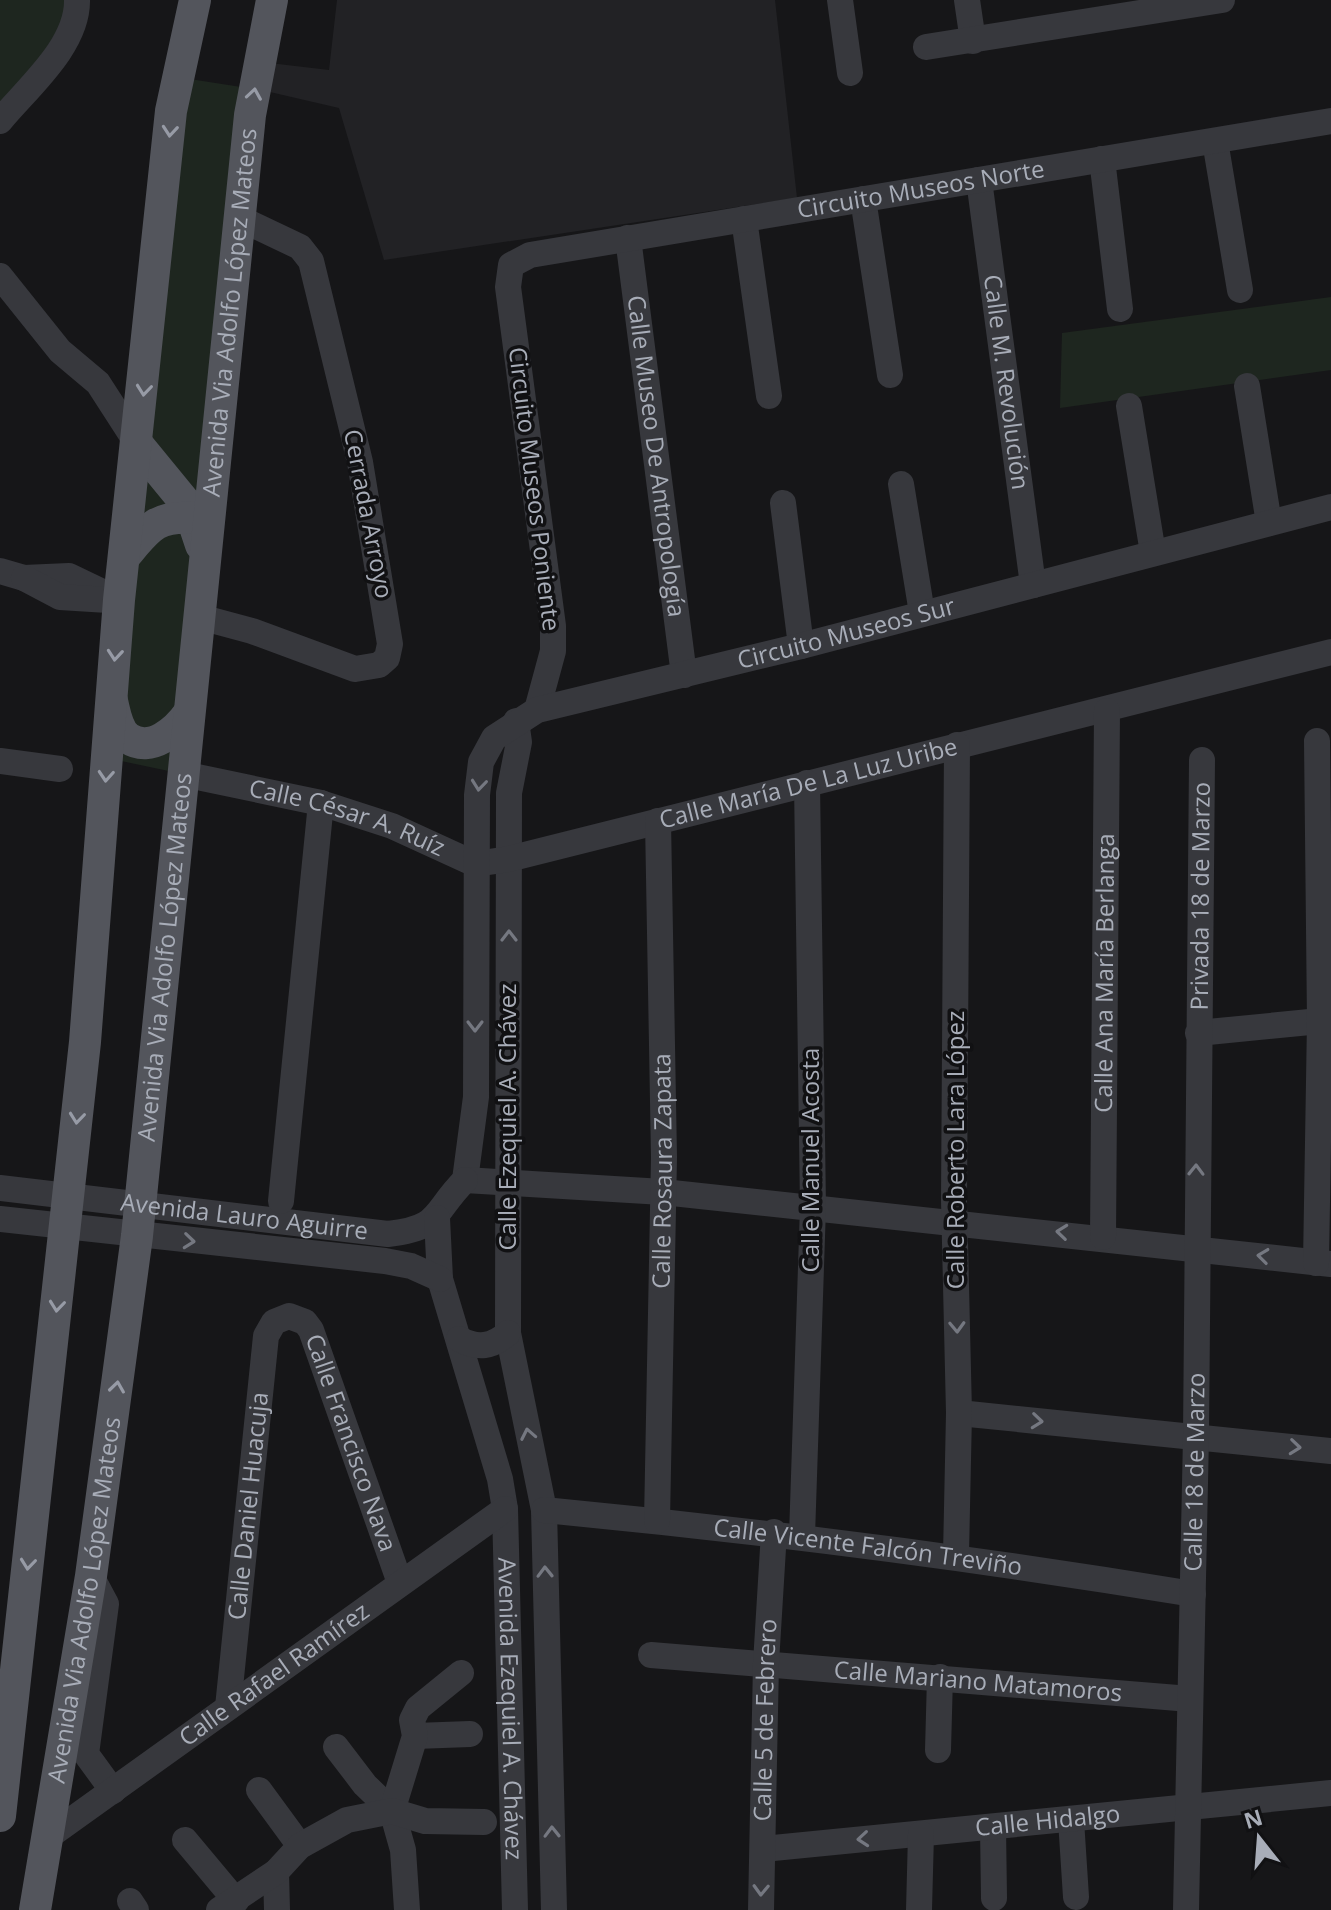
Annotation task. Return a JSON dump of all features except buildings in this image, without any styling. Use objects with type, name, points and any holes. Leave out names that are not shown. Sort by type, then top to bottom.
[{"type":"main road","points":[[0,1816],[70,1195],[98,898],[119,600],[138,445],[171,111],[195,0]]},
{"type":"main road","name":"Avenida Via Adolfo López Mateos","points":[[35,1910],[91,1576],[137,1236],[250,115],[272,0]]},
{"type":"main road","points":[[138,445],[188,506],[194,518],[204,564]]},
{"type":"main road","points":[[124,557],[149,528],[165,518],[194,518]]},
{"type":"main road","points":[[111,698],[118,725],[127,737],[143,742],[169,736],[189,713]]},
{"type":"street","points":[[0,121],[56,55],[69,33],[77,0]]},
{"type":"street","points":[[840,0],[850,73]]},
{"type":"street","points":[[967,0],[973,41]]},
{"type":"street","points":[[926,47],[973,41],[1086,11],[1222,0]]},
{"type":"street","name":"Circuito Museos Norte","points":[[511,265],[530,255],[1331,121]]},
{"type":"street","points":[[1215,141],[1240,290]]},
{"type":"street","points":[[1102,159],[1120,309]]},
{"type":"street","name":"Calle M. Revolución","points":[[979,180],[1033,585]]},
{"type":"street","points":[[863,199],[890,375]]},
{"type":"street","name":"Cerrada Arroyo","points":[[200,617],[252,631],[355,669],[379,665],[387,658],[390,644],[360,462],[311,261],[300,247],[239,218]]},
{"type":"street","points":[[744,219],[769,396]]},
{"type":"street","name":"Calle Museo De Antropología","points":[[628,238],[684,675]]},
{"type":"street","name":"Circuito Museos Poniente","points":[[511,265],[508,287],[553,626],[553,651],[526,716]]},
{"type":"street","points":[[0,276],[60,351],[98,383],[138,445]]},
{"type":"street","points":[[1247,386],[1269,523]]},
{"type":"street","points":[[1129,406],[1153,553]]},
{"type":"street","points":[[901,484],[922,613]]},
{"type":"street","points":[[783,503],[801,646]]},
{"type":"street","name":"Circuito Museos Sur","points":[[526,716],[1331,507]]},
{"type":"street","points":[[12,574],[69,576],[119,600]]},
{"type":"street","name":"Calle María De La Luz Uribe","points":[[509,859],[957,745],[1107,711],[1331,652]]},
{"type":"street","name":"Calle Ana María Berlanga","points":[[1103,1237],[1107,711]]},
{"type":"street","points":[[475,864],[481,762],[494,738],[526,716]]},
{"type":"street","name":"Calle Ezequiel A. Chávez","points":[[526,716],[509,793],[508,1333],[544,1510]]},
{"type":"street","points":[[505,1509],[500,1479],[440,1279],[437,1218],[465,1180],[663,1192],[1324,1263],[1317,741]]},
{"type":"street","name":"Calle Roberto Lara López","points":[[956,1555],[959,1413],[954,1221],[957,745]]},
{"type":"street","name":"Privada 18 de Marzo","points":[[1198,1033],[1202,760]]},
{"type":"street","points":[[0,761],[60,769]]},
{"type":"street","name":"Calle César A. Ruíz","points":[[183,774],[321,803],[392,826],[475,864],[509,859]]},
{"type":"street","name":"Calle Manuel Acosta","points":[[802,1536],[813,1207],[807,783]]},
{"type":"street","points":[[281,1201],[321,803]]},
{"type":"street","name":"Calle Rosaura Zapata","points":[[657,1521],[663,1192],[658,821]]},
{"type":"street","name":"Calle Ezequiel A. Chávez","points":[[465,1180],[476,1097],[475,864]]},
{"type":"street","points":[[1198,1033],[1320,1021]]},
{"type":"street","name":"Calle 18 de Marzo","points":[[1186,1910],[1196,1436],[1198,1033]]},
{"type":"street","name":"Avenida Lauro Aguirre","points":[[0,1188],[388,1234],[411,1231],[437,1218]]},
{"type":"street","name":"Avenida Lauro Aguirre","points":[[0,1219],[385,1261],[411,1266],[440,1279]]},
{"type":"street","name":"Calle Francisco Nava","points":[[289,1316],[305,1322],[311,1330],[400,1583]]},
{"type":"street","name":"Calle Daniel Huacuja","points":[[228,1707],[266,1336],[274,1322],[289,1316]]},
{"type":"street","points":[[459,1339],[471,1345],[485,1346],[508,1333]]},
{"type":"street","points":[[959,1413],[1331,1451]]},
{"type":"street","name":"Calle Rafael Ramírez","points":[[45,1839],[505,1509]]},
{"type":"street","name":"Avenida Ezequiel A. Chávez","points":[[505,1509],[515,1910]]},
{"type":"street","name":"Calle Vicente Falcón Treviño","points":[[544,1510],[774,1532],[956,1555],[1193,1594]]},
{"type":"street","name":"Avenida Ezequiel A. Chávez","points":[[544,1510],[554,1910]]},
{"type":"street","name":"Calle 5 de Febrero","points":[[761,1910],[766,1663],[774,1532]]},
{"type":"street","points":[[91,1576],[106,1604],[86,1754],[113,1791]]},
{"type":"street","name":"Calle Mariano Matamoros","points":[[651,1655],[1190,1699]]},
{"type":"street","points":[[407,1910],[403,1850],[392,1811],[415,1736],[412,1720],[418,1708],[461,1673]]},
{"type":"street","points":[[938,1750],[940,1677]]},
{"type":"street","points":[[415,1736],[470,1734]]},
{"type":"street","points":[[336,1747],[365,1785],[392,1811],[425,1821],[484,1822]]},
{"type":"street","points":[[259,1790],[300,1846]]},
{"type":"street","name":"Calle Hidalgo","points":[[763,1849],[1331,1793]]},
{"type":"street","points":[[185,1840],[227,1906],[276,1872],[300,1846],[347,1820],[392,1811]]},
{"type":"street","points":[[1071,1820],[1076,1897]]},
{"type":"street","points":[[993,1827],[994,1898]]},
{"type":"street","points":[[919,1910],[921,1834]]},
{"type":"street","points":[[276,1872],[277,1910]]},
{"type":"shaded area","points":[[0,0],[77,0],[0,121]]},
{"type":"shaded area","points":[[337,0],[775,0],[797,198],[384,260],[339,108],[257,89],[261,62],[329,70]]},
{"type":"shaded area","points":[[177,77],[254,89],[183,774],[107,758]]},
{"type":"shaded area","points":[[1331,297],[1331,370],[1060,408],[1062,333]]}]
